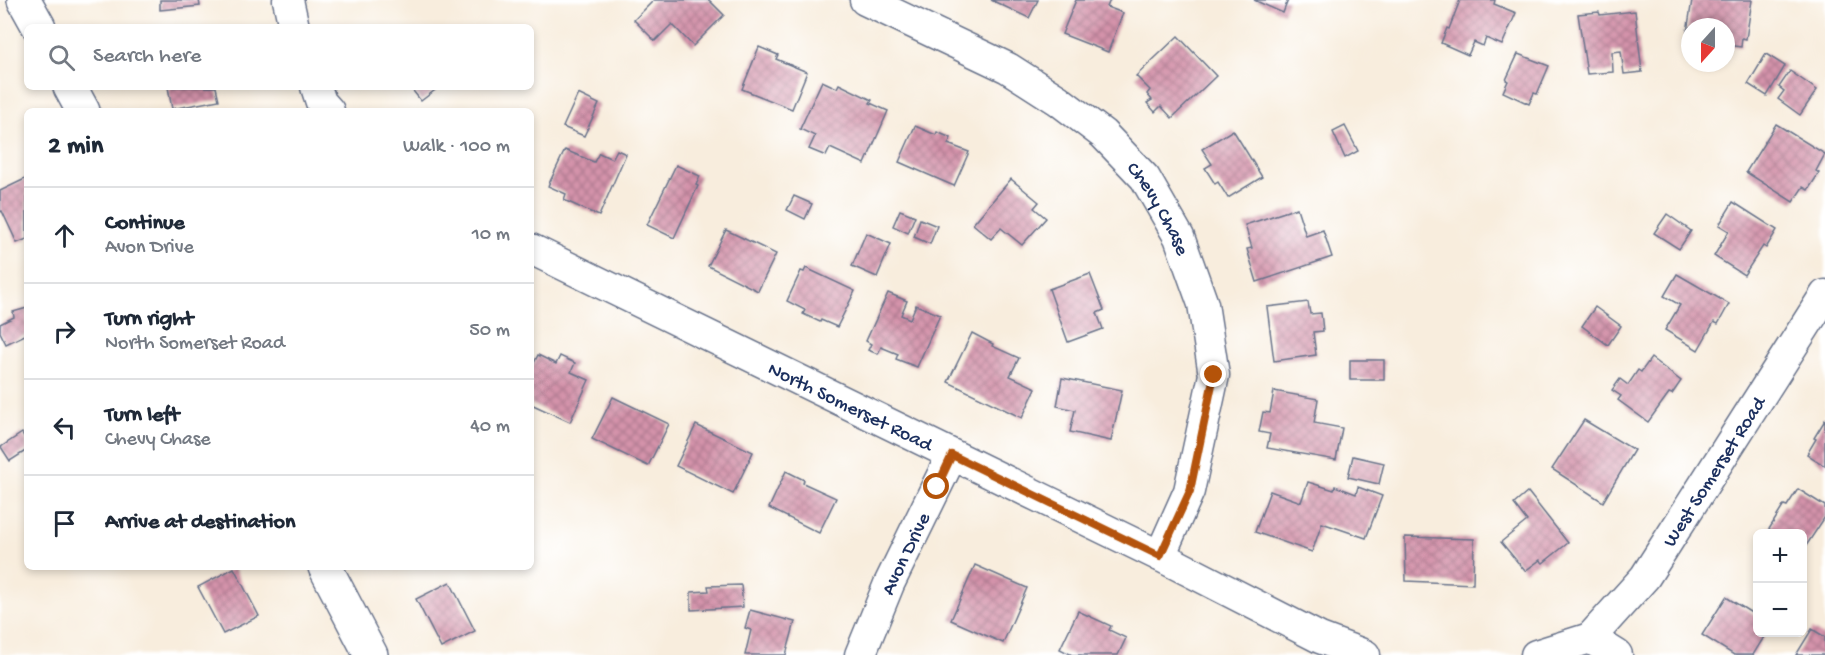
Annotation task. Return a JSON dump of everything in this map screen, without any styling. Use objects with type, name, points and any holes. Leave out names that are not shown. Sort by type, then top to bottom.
[{"type":"main road","points":[[24,0],[37,24]]},
{"type":"main road","points":[[72,90],[81,108]]},
{"type":"main road","points":[[327,570],[371,655]]},
{"type":"street","points":[[288,0],[293,24]]},
{"type":"street","name":"Chevy Chase","points":[[865,0],[1008,68],[1058,100],[1103,134],[1145,178],[1179,237],[1203,304],[1214,375],[1190,491],[1160,556]]},
{"type":"street","name":"North Somerset Road","points":[[534,250],[1160,556],[1320,638],[1365,655]]},
{"type":"street","name":"West Somerset Road","points":[[1590,638],[1645,577],[1825,296]]},
{"type":"street","name":"Avon Drive","points":[[860,655],[889,584],[952,455]]},
{"type":"street","points":[[1536,655],[1590,638],[1617,655]]},
{"type":"building","points":[[160,0],[199,0],[200,6],[160,10]]},
{"type":"building","points":[[654,0],[709,0],[724,15],[693,46],[672,24],[655,41],[634,20]]},
{"type":"building","points":[[991,0],[1038,0],[1029,18]]},
{"type":"building","points":[[1076,0],[1110,0],[1107,7],[1123,13],[1108,52],[1062,34]]},
{"type":"building","points":[[1254,0],[1288,0],[1283,13]]},
{"type":"building","points":[[1460,0],[1495,0],[1494,4],[1516,13],[1502,45],[1486,38],[1483,46],[1474,42],[1468,55],[1441,43]]},
{"type":"building","points":[[1692,0],[1752,0],[1746,39],[1742,38],[1741,47],[1735,46],[1735,18],[1689,18]]},
{"type":"building","points":[[1635,11],[1642,72],[1624,74],[1621,51],[1612,52],[1613,72],[1587,74],[1578,14],[1599,12],[1600,15]]},
{"type":"building","points":[[1178,36],[1216,76],[1172,118],[1161,106],[1155,112],[1147,103],[1152,100],[1147,94],[1150,90],[1136,76]]},
{"type":"building","points":[[759,47],[778,55],[776,59],[807,72],[792,109],[742,89]]},
{"type":"building","points":[[1518,54],[1549,66],[1537,94],[1534,93],[1529,104],[1503,92]]},
{"type":"building","points":[[1766,54],[1785,66],[1767,96],[1748,84]]},
{"type":"building","points":[[1790,71],[1817,90],[1800,115],[1778,99],[1784,91],[1779,87]]},
{"type":"building","points":[[822,81],[837,88],[839,84],[872,100],[870,103],[888,111],[865,164],[830,148],[826,156],[809,149],[815,136],[800,129]]},
{"type":"building","points":[[169,90],[217,90],[219,100],[172,108]]},
{"type":"building","points":[[412,90],[435,90],[421,101]]},
{"type":"building","points":[[578,94],[599,104],[584,136],[563,127]]},
{"type":"building","points":[[1776,124],[1825,154],[1816,171],[1819,173],[1808,190],[1803,187],[1793,202],[1746,172]]},
{"type":"building","points":[[915,126],[936,135],[937,132],[951,138],[948,144],[969,152],[954,186],[899,162]]},
{"type":"building","points":[[1345,126],[1358,151],[1345,158],[1333,132]]},
{"type":"building","points":[[1233,130],[1262,177],[1228,198],[1205,168],[1212,164],[1202,149]]},
{"type":"building","points":[[565,150],[594,162],[599,153],[612,159],[617,150],[626,154],[599,216],[564,200],[566,194],[548,186]]},
{"type":"building","points":[[676,165],[700,176],[696,185],[698,186],[674,238],[647,225]]},
{"type":"building","points":[[24,179],[24,240],[17,243],[2,211],[0,212],[0,191]]},
{"type":"building","points":[[1011,179],[1039,202],[1034,208],[1046,218],[1022,245],[1001,228],[991,239],[973,224]]},
{"type":"building","points":[[794,196],[812,204],[805,219],[787,210]]},
{"type":"building","points":[[1733,202],[1777,230],[1766,248],[1763,246],[1744,275],[1714,256],[1729,231],[1719,225]]},
{"type":"building","points":[[1297,208],[1306,236],[1323,230],[1332,257],[1257,282],[1247,249],[1252,248],[1245,225]]},
{"type":"building","points":[[900,210],[915,216],[908,233],[893,226]]},
{"type":"building","points":[[1667,214],[1691,231],[1679,249],[1654,233]]},
{"type":"building","points":[[920,219],[937,226],[930,244],[914,237]]},
{"type":"building","points":[[726,230],[776,254],[758,291],[708,266]]},
{"type":"building","points":[[866,233],[891,244],[877,277],[852,266]]},
{"type":"building","points":[[806,268],[855,291],[837,327],[803,314],[805,310],[787,301],[801,271],[804,272]]},
{"type":"building","points":[[1090,274],[1104,310],[1097,313],[1103,329],[1068,342],[1049,289]]},
{"type":"building","points":[[1677,274],[1729,304],[1718,324],[1714,322],[1698,350],[1665,330],[1680,305],[1664,296]]},
{"type":"building","points":[[888,293],[907,301],[901,315],[910,319],[916,305],[940,315],[917,367],[896,359],[898,354],[881,347],[878,354],[868,350],[871,344],[866,341]]},
{"type":"building","points":[[1308,302],[1310,314],[1321,313],[1323,331],[1313,332],[1316,355],[1274,361],[1267,307]]},
{"type":"building","points":[[1595,307],[1621,326],[1608,345],[1582,326]]},
{"type":"building","points":[[24,309],[24,335],[6,344],[0,332],[0,324],[14,317],[13,312]]},
{"type":"building","points":[[972,333],[993,344],[992,346],[1019,358],[1010,376],[1036,388],[1022,418],[948,382]]},
{"type":"building","points":[[538,355],[556,364],[560,356],[575,363],[571,372],[589,380],[570,422],[534,405],[534,363]]},
{"type":"building","points":[[1651,358],[1681,381],[1672,394],[1669,393],[1648,422],[1618,400],[1621,396],[1612,390],[1620,379],[1628,385],[1638,370],[1641,372]]},
{"type":"building","points":[[1350,360],[1384,360],[1384,380],[1350,380]]},
{"type":"building","points":[[1062,378],[1122,390],[1111,441],[1070,432],[1075,410],[1057,406]]},
{"type":"building","points":[[1274,391],[1318,399],[1314,423],[1342,428],[1336,460],[1267,448],[1270,434],[1259,432],[1263,412],[1270,413]]},
{"type":"building","points":[[613,397],[669,424],[648,466],[592,439]]},
{"type":"building","points":[[1584,420],[1634,450],[1603,502],[1552,469]]},
{"type":"building","points":[[1825,420],[1825,466],[1807,454]]},
{"type":"building","points":[[696,425],[753,452],[733,494],[676,466]]},
{"type":"building","points":[[22,433],[24,437],[24,452],[10,461],[1,447]]},
{"type":"building","points":[[1353,456],[1384,463],[1379,484],[1348,477]]},
{"type":"building","points":[[786,471],[804,480],[803,483],[836,498],[819,533],[769,508]]},
{"type":"building","points":[[1308,482],[1334,490],[1335,486],[1356,494],[1358,487],[1382,496],[1366,538],[1322,523],[1312,552],[1255,532],[1270,491],[1301,502]]},
{"type":"building","points":[[1798,489],[1825,506],[1825,517],[1807,544],[1807,529],[1769,529],[1784,505],[1787,506]]},
{"type":"building","points":[[1528,492],[1568,543],[1543,563],[1540,560],[1525,571],[1501,542],[1527,521],[1514,504]]},
{"type":"building","points":[[1405,537],[1474,539],[1473,584],[1406,581]]},
{"type":"building","points":[[975,565],[1027,588],[1003,643],[951,620]]},
{"type":"building","points":[[230,570],[235,570],[259,616],[223,634],[198,587]]},
{"type":"building","points":[[450,582],[475,631],[441,648],[416,599]]},
{"type":"building","points":[[741,585],[743,607],[691,610],[691,592],[709,591],[708,586]]},
{"type":"building","points":[[1726,597],[1753,614],[1753,637],[1764,637],[1753,655],[1734,655],[1702,635]]},
{"type":"building","points":[[750,610],[795,622],[786,655],[745,655],[751,630],[745,628]]},
{"type":"building","points":[[1078,611],[1111,626],[1109,630],[1126,638],[1118,655],[1072,655],[1060,649]]},
{"type":"building","points":[[1812,629],[1825,637],[1825,655],[1796,655]]},
{"type":"route","points":[[937,487],[952,455],[1160,556],[1190,491],[1214,375]]}]
